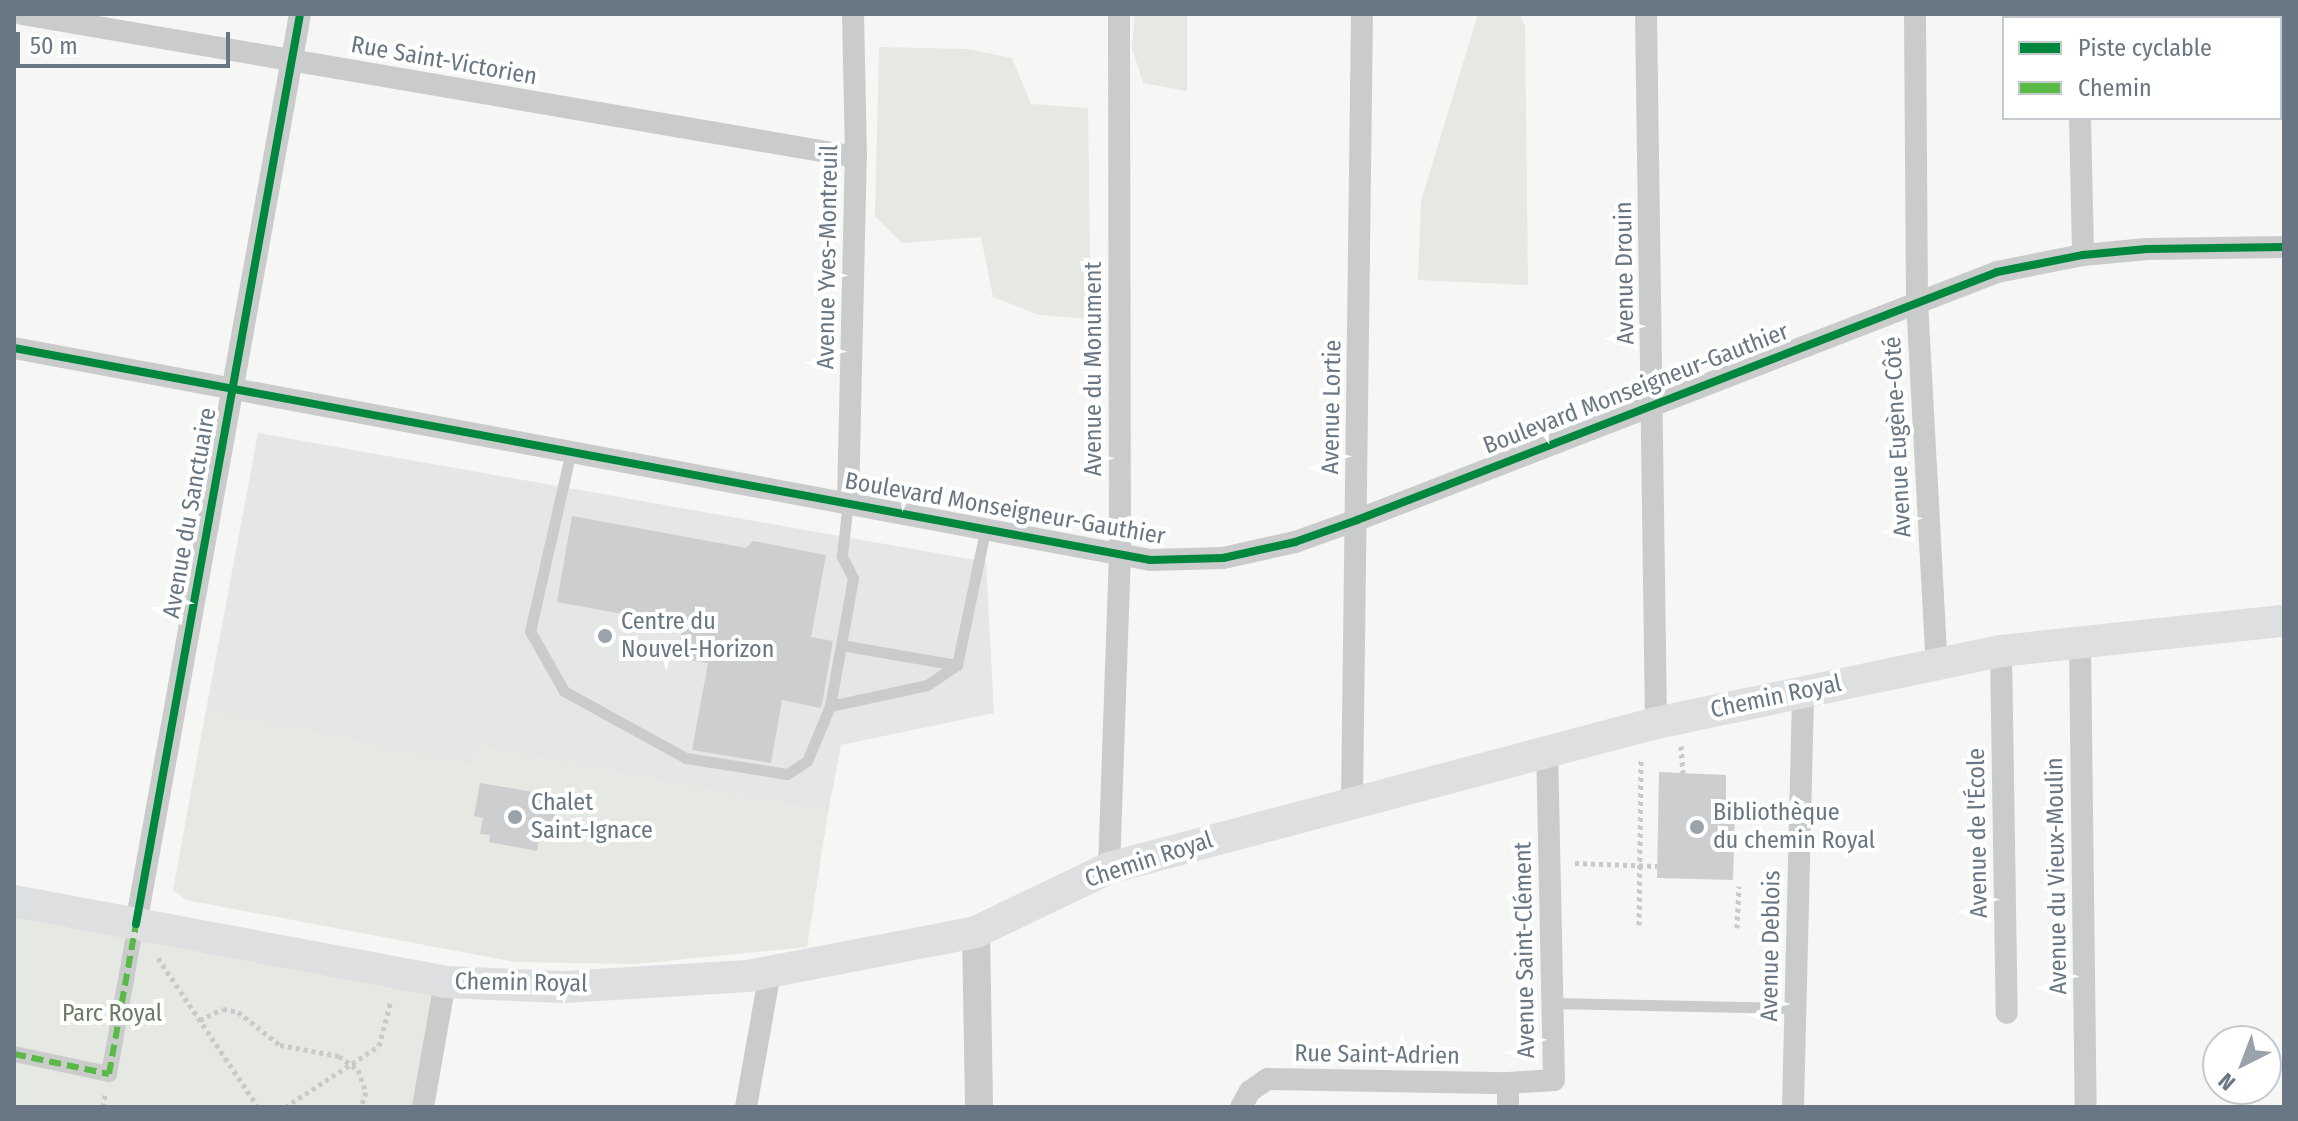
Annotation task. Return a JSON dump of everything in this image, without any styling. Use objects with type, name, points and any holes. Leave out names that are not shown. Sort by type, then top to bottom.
[{"type":"main road","name":"Chemin Royal","points":[[14,901],[445,982],[564,987],[770,972],[976,932],[1109,868],[1547,748],[1803,689],[2001,651],[2284,621]]},
{"type":"street","name":"Rue Saint-Victorien","points":[[22,14],[856,157]]},
{"type":"street","name":"Avenue du Sanctuaire","points":[[136,924],[300,14]]},
{"type":"street","name":"Avenue Yves-Montreuil","points":[[848,501],[856,157],[853,14]]},
{"type":"street","name":"Avenue du Monument","points":[[1109,868],[1120,555],[1119,14]]},
{"type":"street","name":"Avenue Lortie","points":[[1352,800],[1362,14]]},
{"type":"street","name":"Avenue Drouin","points":[[1646,14],[1653,403],[1649,725]]},
{"type":"street","name":"Avenue Eugène-Côté","points":[[1915,14],[1917,301],[1937,665]]},
{"type":"street","points":[[2080,120],[2083,255]]},
{"type":"street","name":"Boulevard Monseigneur-Gauthier","points":[[14,348],[848,501],[985,531],[1120,555],[1150,560],[1223,558],[1295,542],[1357,520],[1997,272],[2083,255],[2284,247]]},
{"type":"street","name":"Avenue du Vieux-Moulin","points":[[2080,645],[2086,1107]]},
{"type":"street","name":"Avenue de l'École","points":[[2001,651],[2007,1013]]},
{"type":"street","name":"Avenue Deblois","points":[[1793,1107],[1803,689]]},
{"type":"street","name":"Avenue Saint-Clément","points":[[1508,1107],[1508,1083],[1554,1080],[1547,748]]},
{"type":"street","points":[[14,1054],[109,1074],[136,924]]},
{"type":"street","points":[[976,932],[979,1107]]},
{"type":"street","points":[[746,1107],[770,972]]},
{"type":"street","points":[[423,1107],[445,982]]},
{"type":"street","name":"Rue Saint-Adrien","points":[[1246,1099],[1268,1079],[1508,1083]]},
{"type":"lane","points":[[571,450],[530,631],[564,691],[686,758],[787,774],[807,761],[830,706],[853,578],[842,556],[848,501]]},
{"type":"lane","points":[[830,706],[927,685],[957,665],[985,531]]},
{"type":"lane","points":[[841,645],[957,665]]},
{"type":"lane","points":[[1553,1003],[1795,1008]]},
{"type":"path","points":[[1639,925],[1639,866],[1649,725]]},
{"type":"path","points":[[1735,812],[1800,811]]},
{"type":"path","points":[[1550,862],[1657,866]]},
{"type":"path","points":[[1737,928],[1739,886]]},
{"type":"path","points":[[136,924],[258,1107]]},
{"type":"path","points":[[285,1107],[379,1046],[395,973]]},
{"type":"path","points":[[200,1020],[223,1009],[238,1012],[280,1045],[339,1056],[351,1065],[366,1092],[361,1107]]},
{"type":"shaded area","name":"Centre du Nouvel-Horizon","points":[[258,433],[986,562],[994,713],[841,745],[828,813],[477,746],[472,766],[206,710]]},
{"type":"green space","points":[[1135,14],[1187,14],[1187,91],[1143,83],[1132,48]]},
{"type":"green space","points":[[1478,14],[1519,14],[1525,25],[1528,285],[1418,280],[1421,201]]},
{"type":"green space","points":[[879,47],[967,49],[1012,58],[1031,104],[1088,108],[1091,319],[1039,315],[993,297],[981,237],[902,243],[875,216]]},
{"type":"green space","points":[[206,710],[472,766],[477,746],[828,813],[807,947],[635,964],[515,962],[186,900],[173,890]]},
{"type":"green space","name":"Parc Royal","points":[[14,901],[445,982],[423,1107],[14,1107]]},
{"type":"building","name":"Centre du Nouvel-Horizon","points":[[572,516],[746,548],[753,541],[826,555],[811,637],[833,641],[822,704],[820,708],[782,700],[771,763],[692,750],[708,663],[677,658],[683,625],[557,602]]},
{"type":"building","points":[[1659,772],[1726,775],[1726,812],[1735,812],[1733,880],[1657,878]]},
{"type":"building","points":[[480,783],[558,796],[552,829],[541,827],[537,851],[489,842],[490,835],[480,834],[483,818],[474,816]]},
{"type":"marked path","points":[[14,1054],[109,1074],[136,924]]},
{"type":"cycle path","points":[[136,924],[300,14]]},
{"type":"cycle path","points":[[14,348],[1150,560],[1223,558],[1295,542],[1357,520],[1997,272],[2083,255],[2147,249],[2284,247]]},
{"type":"place","name":"Centre du Nouvel-Horizon","points":[[605,636]]},
{"type":"place","name":"Chalet Saint-Ignace","points":[[515,817]]},
{"type":"place","name":"Bibliothèque du chemin Royal","points":[[1697,827]]}]
